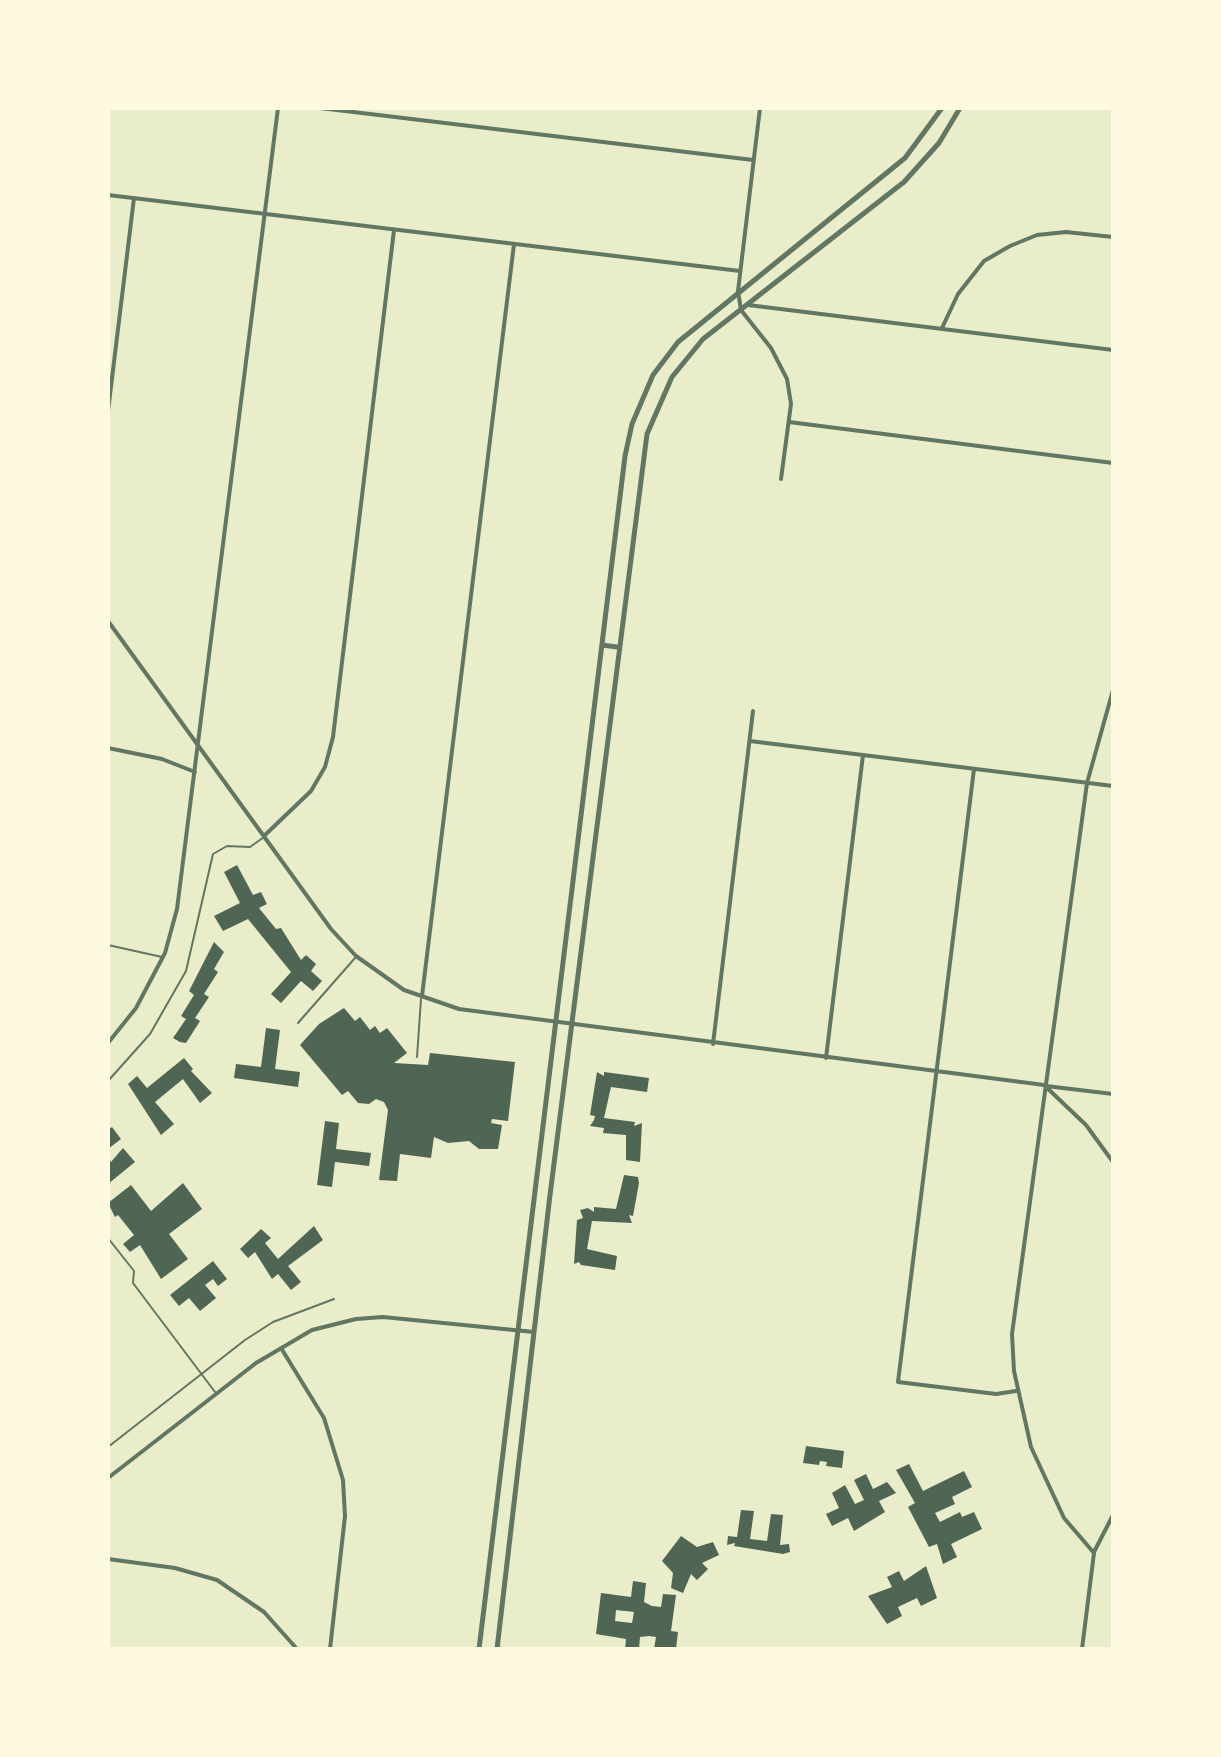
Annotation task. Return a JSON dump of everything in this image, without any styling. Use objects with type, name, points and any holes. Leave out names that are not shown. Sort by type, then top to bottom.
[{"type":"street","points":[[108,1043],[136,1008],[163,957],[177,909],[278,108]]},
{"type":"street","points":[[320,108],[753,160]]},
{"type":"street","points":[[760,108],[738,291],[741,310],[784,370],[790,394],[781,479]]},
{"type":"street","points":[[479,1649],[625,456],[636,412],[653,375],[678,342],[905,158],[942,108]]},
{"type":"street","points":[[497,1649],[617,647],[642,457],[652,416],[686,358],[703,339],[904,182],[939,143],[960,108]]},
{"type":"street","points":[[108,195],[740,271]]},
{"type":"street","points":[[108,411],[134,198]]},
{"type":"street","points":[[265,836],[311,791],[325,767],[333,737],[394,230]]},
{"type":"street","points":[[942,328],[958,294],[984,261],[1010,246],[1051,234],[1113,237]]},
{"type":"street","points":[[421,998],[514,244]]},
{"type":"street","points":[[748,305],[1113,350]]},
{"type":"street","points":[[789,422],[1113,463]]},
{"type":"street","points":[[108,621],[331,929],[356,956],[383,977],[421,998],[459,1009],[1113,1094]]},
{"type":"street","points":[[602,645],[617,647]]},
{"type":"street","points":[[1094,1553],[1064,1518],[1031,1447],[1018,1391],[1012,1334],[1087,783],[1113,690]]},
{"type":"street","points":[[713,1044],[753,711]]},
{"type":"street","points":[[750,741],[1113,786]]},
{"type":"street","points":[[108,748],[148,755],[195,772]]},
{"type":"street","points":[[826,1058],[863,755]]},
{"type":"street","points":[[974,769],[898,1382],[996,1394],[1018,1391]]},
{"type":"street","points":[[1044,1085],[1086,1125],[1113,1162]]},
{"type":"street","points":[[108,1478],[217,1393],[312,1330],[370,1318],[411,1317],[534,1332]]},
{"type":"street","points":[[281,1348],[324,1418],[343,1480],[345,1516],[330,1649]]},
{"type":"street","points":[[1082,1649],[1094,1553],[1113,1515]]},
{"type":"street","points":[[108,1559],[175,1568],[217,1580],[256,1604],[297,1649]]},
{"type":"lane","points":[[108,1081],[150,1034],[186,971],[202,911],[211,858],[221,849],[250,847],[265,836]]},
{"type":"lane","points":[[108,945],[163,957]]},
{"type":"lane","points":[[298,1023],[356,956]]},
{"type":"lane","points":[[417,1057],[421,998]]},
{"type":"lane","points":[[108,1238],[134,1271],[133,1283],[217,1393]]},
{"type":"lane","points":[[108,1447],[273,1322],[334,1299]]},
{"type":"building","points":[[237,865],[253,895],[261,892],[267,904],[259,908],[276,929],[281,928],[301,960],[306,955],[316,964],[311,971],[322,981],[313,991],[301,981],[281,1003],[271,994],[291,972],[248,919],[223,931],[214,916],[240,903],[224,872]]},
{"type":"building","points":[[214,942],[224,952],[214,969],[218,972],[204,994],[209,997],[195,1018],[200,1021],[186,1043],[180,1042],[173,1038],[186,1019],[181,1016],[194,995],[189,991]]},
{"type":"building","points":[[344,1008],[355,1021],[360,1017],[370,1030],[375,1026],[380,1033],[387,1028],[407,1053],[394,1063],[428,1065],[430,1053],[515,1062],[508,1121],[492,1119],[491,1123],[502,1125],[498,1149],[479,1149],[469,1141],[448,1143],[434,1137],[431,1158],[400,1154],[397,1181],[379,1180],[388,1110],[384,1102],[376,1099],[369,1104],[358,1103],[348,1091],[342,1095],[300,1045],[319,1024]]},
{"type":"building","points":[[266,1028],[280,1030],[275,1069],[300,1072],[298,1087],[234,1078],[236,1064],[261,1067]]},
{"type":"building","points":[[184,1058],[193,1069],[191,1071],[212,1093],[200,1103],[183,1079],[155,1102],[174,1124],[161,1135],[128,1084],[137,1076],[147,1088]]},
{"type":"building","points":[[597,1072],[604,1076],[604,1072],[649,1078],[647,1092],[611,1087],[604,1118],[635,1122],[634,1126],[642,1123],[640,1162],[626,1160],[626,1135],[603,1133],[604,1128],[590,1126],[595,1116],[590,1115]]},
{"type":"building","points":[[325,1121],[339,1123],[336,1149],[371,1153],[369,1166],[335,1162],[332,1187],[317,1185]]},
{"type":"building","points":[[112,1127],[121,1139],[108,1149],[108,1130]]},
{"type":"building","points":[[123,1148],[135,1162],[108,1184],[108,1158],[111,1162]]},
{"type":"building","points":[[624,1175],[638,1177],[639,1183],[633,1216],[629,1215],[632,1223],[592,1221],[587,1249],[617,1256],[615,1270],[581,1265],[579,1262],[574,1264],[577,1220],[583,1218],[580,1210],[588,1208],[594,1212],[594,1207],[616,1209]]},
{"type":"building","points":[[183,1183],[202,1209],[169,1234],[188,1259],[161,1279],[140,1245],[130,1252],[123,1244],[134,1235],[118,1215],[115,1217],[108,1203],[131,1185],[151,1211]]},
{"type":"building","points":[[314,1226],[323,1240],[288,1266],[301,1282],[291,1290],[278,1274],[272,1279],[255,1252],[248,1258],[240,1249],[261,1229],[271,1238],[265,1243],[278,1259]]},
{"type":"building","points":[[213,1261],[227,1279],[218,1286],[213,1279],[205,1285],[216,1298],[200,1311],[189,1298],[179,1306],[170,1295]]},
{"type":"building","points":[[806,1446],[844,1451],[842,1468],[826,1466],[827,1462],[820,1461],[819,1465],[803,1463]]},
{"type":"building","points":[[909,1464],[923,1491],[964,1471],[972,1487],[952,1497],[955,1504],[935,1513],[940,1522],[960,1512],[962,1517],[974,1512],[982,1529],[951,1544],[957,1557],[943,1564],[937,1544],[929,1547],[908,1507],[915,1503],[896,1470]]},
{"type":"building","points":[[866,1474],[873,1489],[887,1482],[896,1493],[879,1501],[885,1512],[854,1531],[848,1518],[832,1526],[826,1514],[839,1508],[832,1493],[845,1485],[855,1504],[864,1500],[854,1480]]},
{"type":"building","points":[[741,1510],[754,1511],[750,1539],[767,1541],[771,1514],[783,1515],[780,1545],[789,1544],[790,1552],[783,1554],[734,1546],[735,1543],[727,1545],[728,1536],[737,1537]]},
{"type":"building","points":[[681,1536],[697,1547],[713,1542],[719,1555],[702,1563],[708,1569],[697,1580],[691,1574],[683,1593],[671,1588],[673,1573],[662,1561]]},
{"type":"building","points":[[926,1566],[937,1598],[921,1606],[917,1598],[898,1607],[902,1616],[887,1624],[868,1596],[892,1587],[887,1577],[899,1571],[904,1581]]},
{"type":"building","points":[[633,1581],[646,1583],[644,1602],[652,1606],[661,1607],[663,1594],[676,1595],[671,1631],[678,1632],[676,1649],[654,1649],[656,1637],[649,1636],[640,1637],[639,1649],[625,1649],[626,1639],[596,1634],[601,1593],[631,1597]],"holes":[[[616,1610],[634,1612],[632,1623],[615,1621]]]}]
